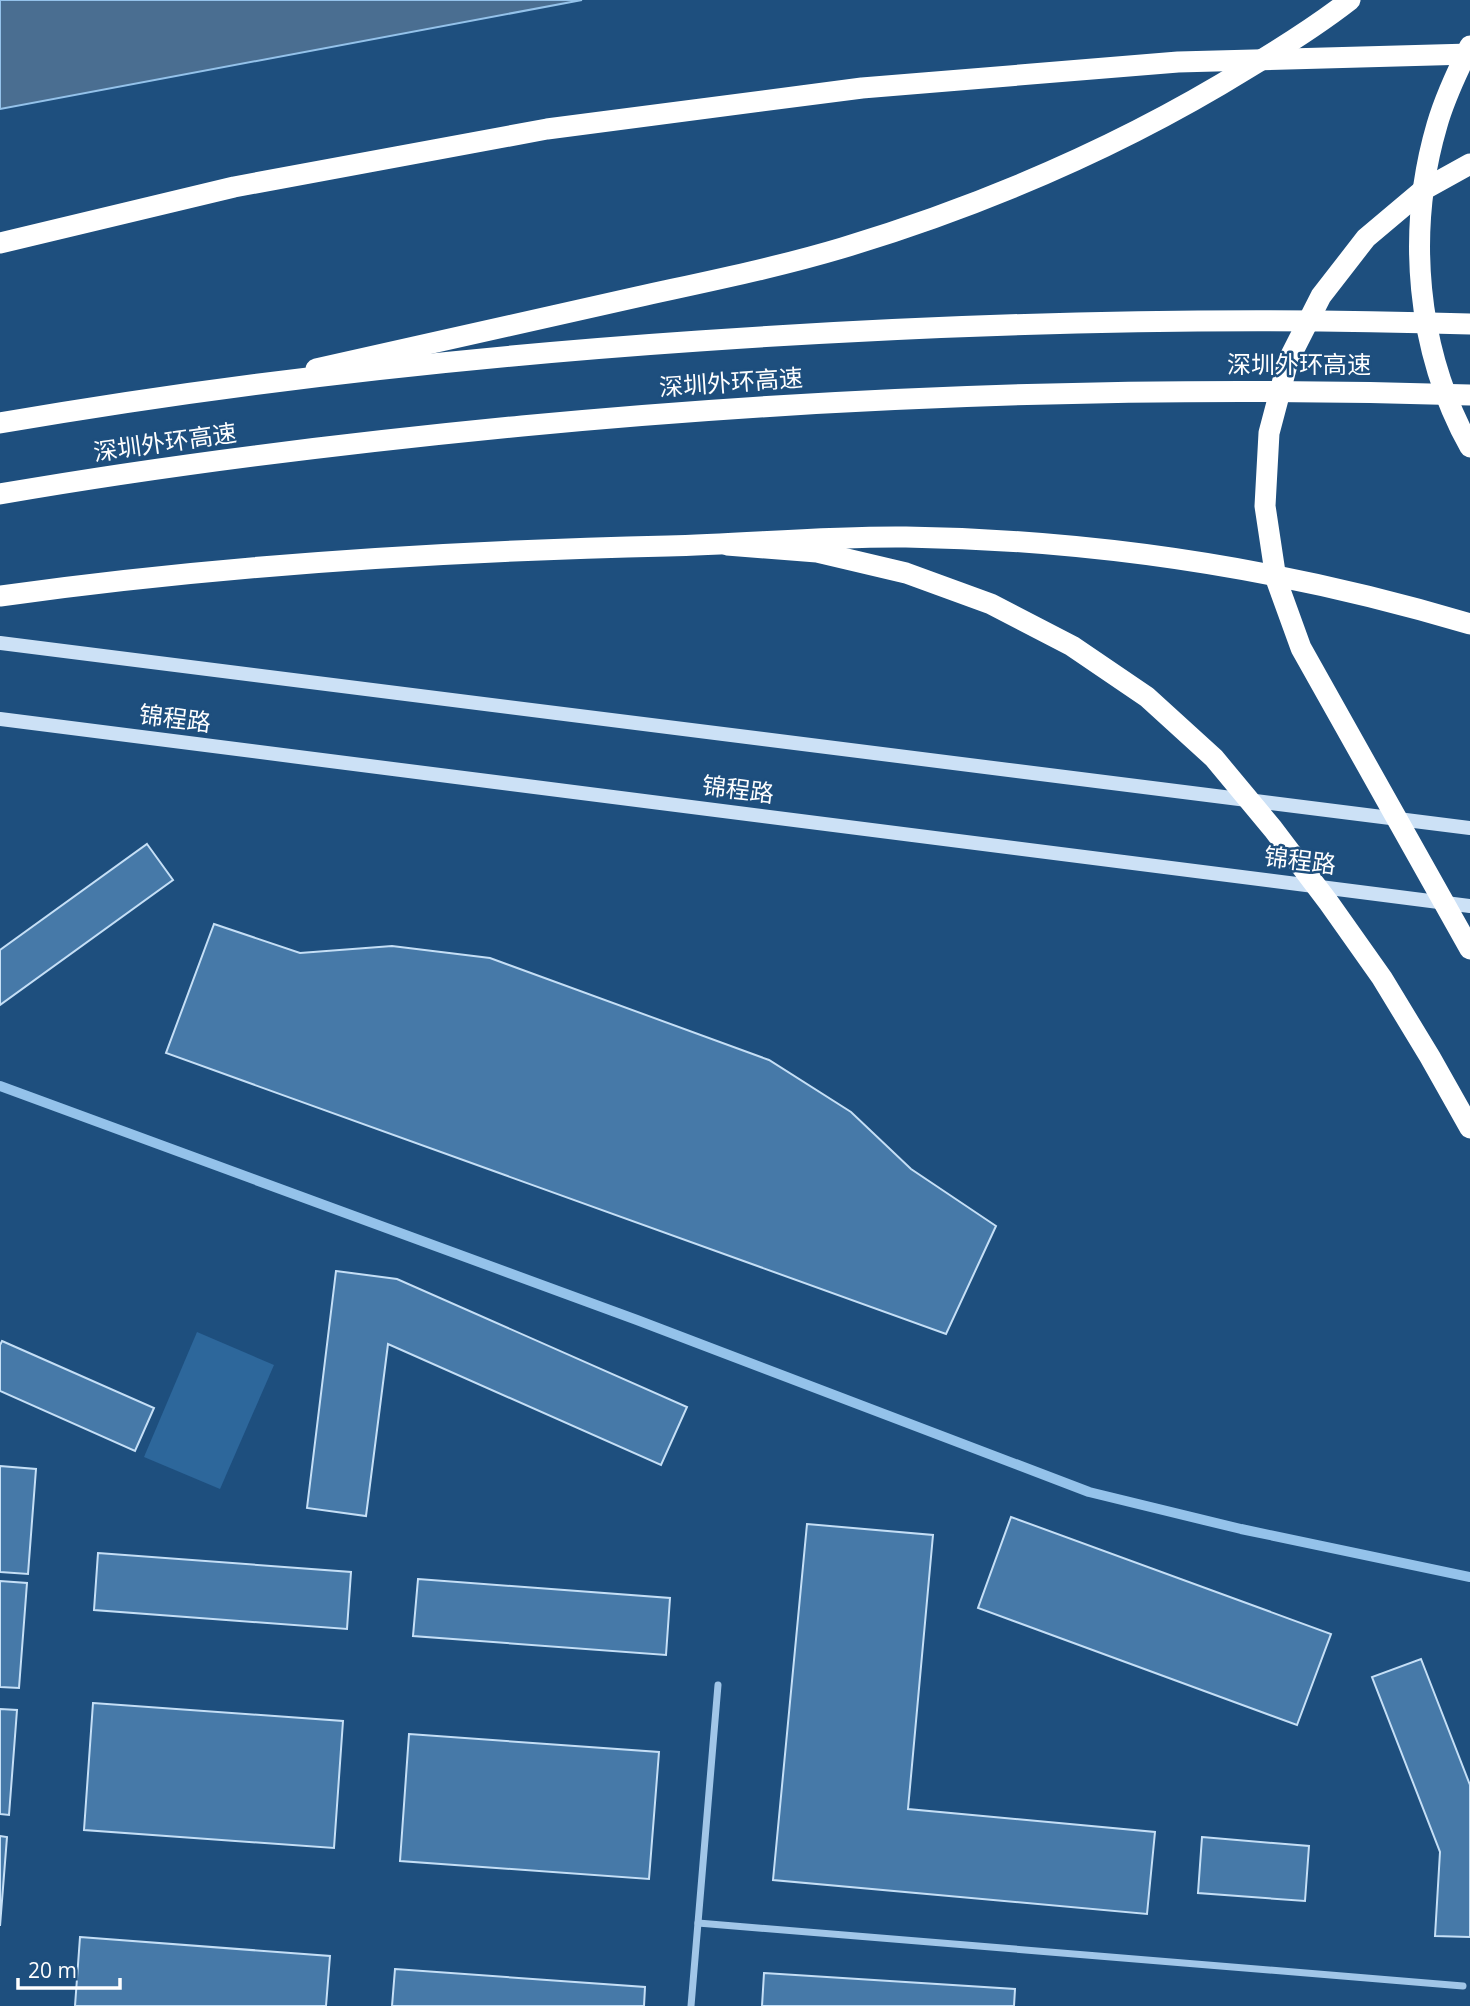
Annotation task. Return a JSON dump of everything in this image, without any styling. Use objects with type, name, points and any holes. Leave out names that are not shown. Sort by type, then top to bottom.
[{"type":"highway","points":[[231,388],[758,270],[840,249],[920,224],[999,193],[1146,126],[1213,90],[1350,0]]},
{"type":"highway","points":[[1470,46],[1437,124],[1420,212],[1419,257],[1422,302],[1431,346],[1444,389],[1470,447]]},
{"type":"highway","points":[[0,243],[234,187],[533,132],[862,88],[1178,62],[1470,54]]},
{"type":"highway","points":[[1470,164],[1423,190],[1366,238],[1321,296],[1288,361],[1269,433],[1265,506],[1276,579],[1301,648],[1470,949]]},
{"type":"highway","name":"深圳外环高速","points":[[0,423],[231,388],[436,363],[807,333],[1000,324],[1193,321],[1470,324]]},
{"type":"highway","name":"深圳外环高速","points":[[0,494],[240,458],[430,435],[811,403],[1179,391],[1470,395]]},
{"type":"highway","points":[[0,596],[157,577],[299,564],[571,548],[727,545],[903,537],[1079,546],[1167,556],[1340,588],[1470,624]]},
{"type":"highway","points":[[727,545],[817,552],[906,573],[967,595],[991,604],[1072,646],[1147,697],[1214,758],[1321,892],[1382,978],[1470,1128]]},
{"type":"main road","points":[[0,643],[1470,828]]},
{"type":"main road","name":"锦程路","points":[[0,719],[1470,905]]},
{"type":"street","points":[[691,2006],[718,1685]]},
{"type":"street","points":[[698,1923],[1463,1986]]},
{"type":"shaded area","points":[[0,0],[582,0],[0,109]]},
{"type":"shaded area","points":[[197,1332],[274,1365],[220,1489],[144,1457]]},
{"type":"building","points":[[147,844],[173,880],[0,1005],[0,950]]},
{"type":"building","points":[[214,924],[300,953],[392,946],[490,958],[769,1060],[851,1112],[911,1169],[996,1226],[946,1334],[166,1053]]},
{"type":"building","points":[[336,1271],[397,1279],[687,1407],[661,1465],[388,1344],[366,1516],[307,1508]]},
{"type":"building","points":[[2,1341],[154,1408],[135,1451],[0,1391]]},
{"type":"building","points":[[0,1466],[36,1469],[28,1574],[0,1572]]},
{"type":"building","points":[[1011,1517],[1331,1634],[1297,1725],[978,1608]]},
{"type":"building","points":[[807,1524],[933,1535],[908,1809],[1155,1832],[1147,1914],[773,1880]]},
{"type":"building","points":[[98,1553],[351,1572],[347,1629],[94,1610]]},
{"type":"building","points":[[418,1579],[670,1598],[666,1655],[413,1636]]},
{"type":"building","points":[[0,1581],[27,1583],[19,1688],[0,1687]]},
{"type":"building","points":[[1421,1659],[1470,1785],[1470,1937],[1435,1936],[1440,1852],[1372,1677]]},
{"type":"building","points":[[93,1703],[343,1721],[334,1848],[84,1830]]},
{"type":"building","points":[[0,1709],[17,1710],[9,1815],[0,1814]]},
{"type":"building","points":[[409,1734],[659,1752],[649,1879],[400,1861]]},
{"type":"building","points":[[0,1836],[7,1837],[0,1926]]},
{"type":"building","points":[[1202,1837],[1309,1846],[1305,1901],[1198,1893]]},
{"type":"building","points":[[80,1937],[330,1956],[326,2006],[75,2006]]},
{"type":"building","points":[[395,1969],[645,1987],[644,2006],[392,2006]]},
{"type":"building","points":[[764,1973],[1015,1989],[1014,2006],[762,2006]]},
{"type":"waterway","points":[[0,1086],[637,1320],[1089,1492],[1241,1529],[1470,1577]]}]
